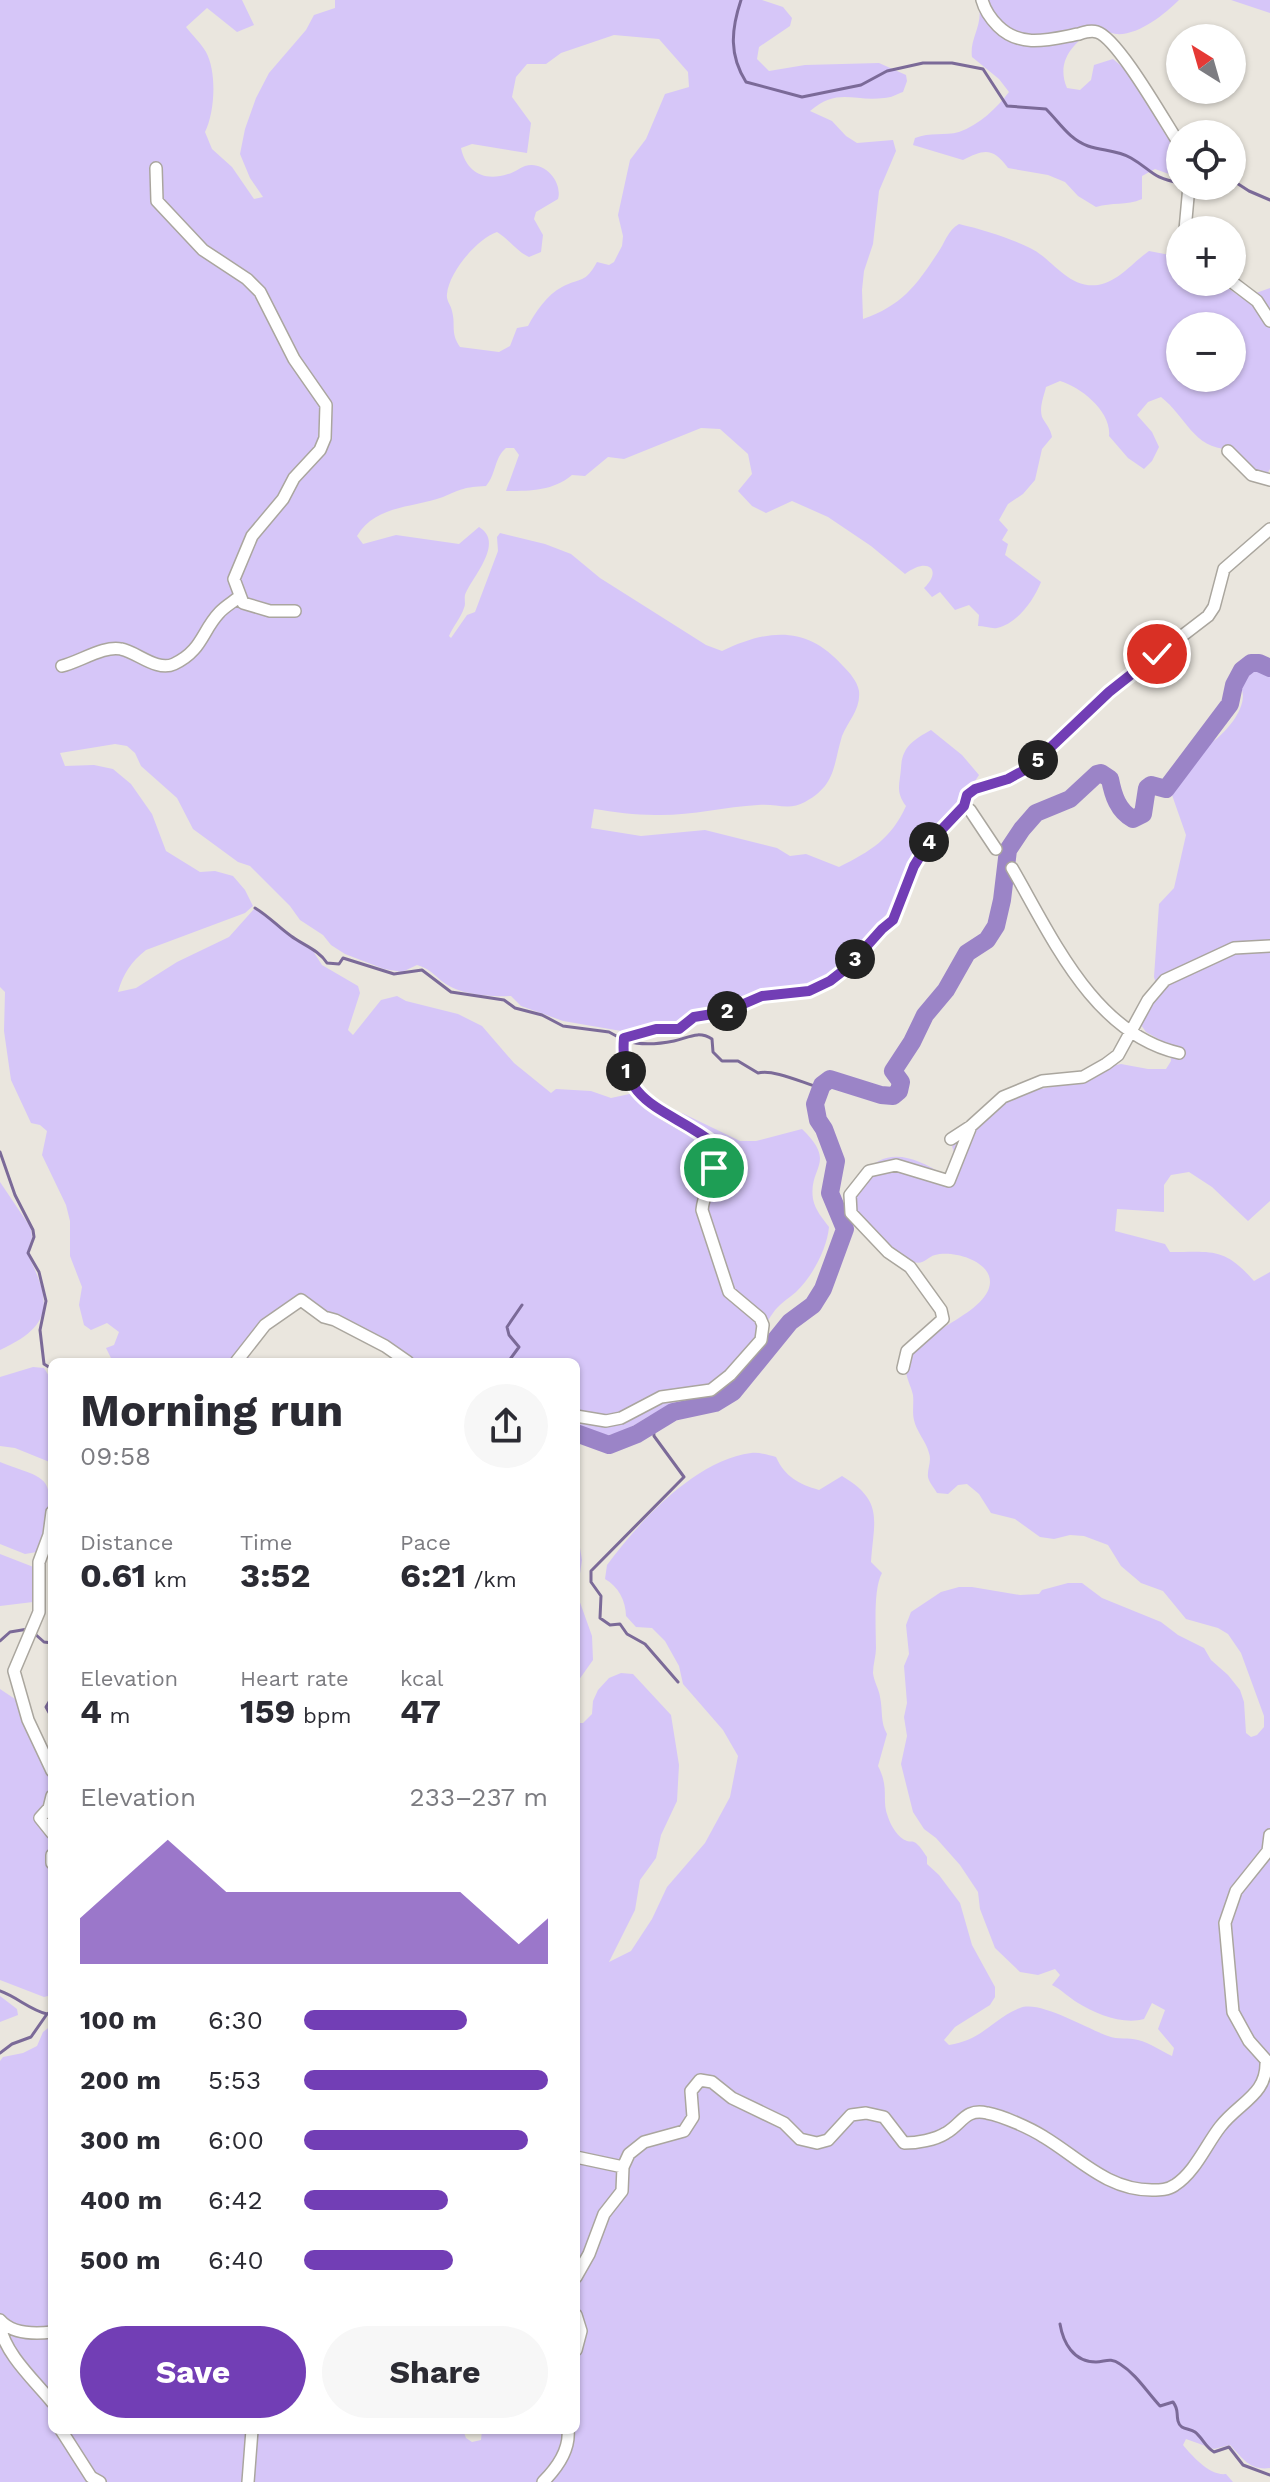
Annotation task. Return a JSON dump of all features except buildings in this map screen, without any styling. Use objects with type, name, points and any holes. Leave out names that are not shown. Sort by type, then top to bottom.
[{"type":"street","points":[[982,0],[988,15],[1003,30],[1023,40],[1051,39],[1090,31],[1101,33],[1113,44],[1166,122]]},
{"type":"street","points":[[156,168],[157,201],[203,250],[247,279],[260,292],[294,359],[326,405],[325,438],[320,450],[294,478],[283,499],[262,522],[247,545],[234,579],[243,603],[270,611],[295,611]]},
{"type":"street","points":[[1246,293],[1257,301],[1270,321]]},
{"type":"street","points":[[1228,451],[1252,475],[1270,480]]},
{"type":"street","points":[[580,1417],[606,1421],[621,1418],[661,1397],[711,1390],[749,1356],[763,1332],[760,1318],[729,1292],[702,1210],[716,1149],[699,1133],[652,1106],[631,1085],[626,1073],[624,1038],[656,1029],[679,1029],[694,1017],[725,1012],[762,996],[809,991],[830,981],[848,967],[893,920],[914,866],[927,845],[964,806],[967,795],[1030,767],[1119,684],[1208,616],[1214,607],[1224,569],[1270,529]]},
{"type":"street","points":[[62,666],[110,648],[126,650],[154,663],[174,664],[192,652],[219,613],[239,597]]},
{"type":"street","points":[[964,806],[970,810],[996,849]]},
{"type":"street","points":[[1012,868],[1091,995],[1131,1033],[1163,1049],[1179,1053]]},
{"type":"street","points":[[951,1139],[971,1126],[994,1103],[1013,1092],[1042,1081],[1083,1077],[1106,1064],[1118,1055],[1148,1000],[1165,980],[1234,948],[1270,946]]},
{"type":"street","points":[[903,1368],[907,1351],[943,1319],[941,1310],[910,1267],[888,1252],[851,1213],[850,1195],[869,1171],[896,1165],[949,1181],[971,1126]]},
{"type":"street","points":[[239,1358],[265,1325],[301,1300],[324,1317],[385,1346],[402,1358]]},
{"type":"street","points":[[48,1538],[39,1562],[39,1612],[14,1671],[28,1720],[48,1762]]},
{"type":"street","points":[[48,1809],[40,1818],[48,1828]]},
{"type":"street","points":[[580,2269],[604,2214],[622,2191],[623,2167],[629,2154],[644,2142],[684,2131],[693,2117],[691,2091],[694,2084],[706,2080],[732,2098],[784,2123],[807,2142],[828,2140],[845,2120],[856,2114],[877,2113],[884,2117],[904,2143],[946,2133],[966,2114],[986,2112],[1032,2130],[1080,2164],[1108,2179],[1135,2189],[1168,2189],[1176,2185],[1226,2119],[1255,2094],[1265,2079],[1266,2060],[1249,2041],[1233,2012],[1225,1923],[1236,1891],[1268,1851],[1270,1835]]},
{"type":"street","points":[[580,2158],[623,2167]]},
{"type":"street","points":[[0,2323],[25,2332],[48,2332]]},
{"type":"street","points":[[0,2323],[2,2336],[48,2397]]},
{"type":"street","points":[[64,2434],[91,2477],[100,2482]]},
{"type":"street","points":[[248,2482],[252,2434]]},
{"type":"street","points":[[543,2482],[562,2458],[568,2434]]},
{"type":"shaded area","points":[[0,0],[242,0],[254,25],[237,32],[207,8],[186,27],[202,45],[212,70],[213,103],[205,132],[212,149],[232,167],[254,199],[263,197],[250,178],[240,154],[256,98],[269,73],[306,30],[314,15],[335,8],[335,0],[762,0],[783,7],[792,18],[790,26],[759,47],[757,59],[769,71],[805,65],[879,63],[906,75],[903,92],[894,96],[873,99],[838,97],[810,111],[832,121],[857,143],[893,140],[896,151],[879,191],[873,244],[864,271],[863,319],[888,308],[906,294],[959,224],[1030,248],[1069,278],[1087,285],[1112,280],[1149,251],[1166,254],[1166,296],[1242,298],[1270,288],[1270,469],[1267,474],[1252,471],[1232,449],[1219,448],[1199,438],[1161,397],[1148,402],[1137,415],[1152,432],[1159,447],[1144,469],[1128,458],[1109,436],[1106,418],[1086,395],[1060,381],[1046,387],[1041,413],[1052,437],[1042,449],[1035,480],[1023,494],[1008,504],[999,520],[1008,530],[1002,540],[1008,544],[1005,555],[1041,582],[1024,610],[1011,622],[997,628],[978,626],[979,615],[969,605],[955,610],[940,592],[932,597],[924,588],[932,576],[930,568],[920,566],[905,574],[828,517],[792,501],[766,513],[752,506],[738,491],[752,474],[748,454],[720,429],[701,428],[624,459],[608,457],[585,476],[572,475],[549,487],[532,490],[506,491],[519,455],[514,448],[506,448],[486,486],[463,489],[384,513],[374,518],[357,536],[363,544],[396,535],[459,544],[479,527],[486,534],[488,551],[465,595],[465,606],[449,636],[451,638],[467,615],[475,612],[498,551],[497,537],[500,533],[571,554],[600,578],[706,645],[722,651],[771,635],[801,637],[829,653],[855,681],[859,691],[858,704],[842,736],[832,774],[823,789],[805,802],[793,806],[758,805],[668,815],[594,809],[591,828],[641,836],[705,830],[777,848],[790,856],[806,854],[839,867],[879,843],[900,817],[906,806],[899,792],[902,761],[906,749],[914,741],[931,730],[962,755],[979,775],[958,807],[937,827],[918,852],[891,908],[877,927],[845,964],[810,987],[677,1024],[627,1032],[563,1021],[521,1006],[511,996],[458,990],[417,965],[402,972],[384,969],[345,954],[331,945],[323,935],[300,920],[250,866],[238,862],[193,829],[177,798],[141,766],[135,753],[127,746],[115,744],[60,753],[65,766],[94,765],[113,769],[131,784],[152,814],[166,851],[200,872],[215,871],[233,876],[253,906],[245,913],[146,950],[128,969],[118,992],[136,988],[177,962],[229,937],[254,909],[313,951],[322,965],[358,986],[360,993],[348,1030],[353,1035],[381,1000],[397,996],[458,1014],[482,1026],[514,1063],[551,1093],[556,1089],[591,1091],[611,1098],[634,1093],[661,1116],[682,1113],[740,1141],[756,1141],[802,1129],[813,1141],[820,1158],[813,1199],[817,1211],[829,1227],[825,1244],[808,1279],[775,1310],[737,1367],[714,1392],[667,1407],[622,1432],[590,1433],[580,1429],[580,1358],[408,1358],[378,1336],[322,1311],[305,1298],[240,1349],[250,1358],[111,1358],[106,1348],[114,1345],[119,1332],[107,1323],[91,1330],[84,1325],[79,1305],[82,1287],[70,1256],[70,1221],[66,1205],[42,1155],[47,1131],[31,1123],[11,1080],[4,1031],[5,992],[0,987]],"holes":[[[614,35],[659,39],[688,72],[689,87],[665,94],[646,139],[630,160],[618,215],[622,246],[614,262],[609,265],[597,262],[586,277],[551,294],[528,326],[517,328],[510,346],[499,352],[460,347],[447,296],[458,267],[481,242],[497,232],[529,257],[541,252],[543,235],[534,219],[536,212],[558,199],[555,180],[539,166],[525,166],[512,173],[491,177],[477,173],[463,156],[461,148],[472,144],[527,153],[531,123],[512,97],[516,77],[527,64],[546,64],[561,53]]]},
{"type":"shaded area","points":[[977,0],[1179,0],[1159,17],[1133,32],[1116,34],[1097,28],[1075,45],[1065,60],[1067,88],[1080,90],[1091,80],[1094,65],[1113,59],[1125,69],[1166,132],[1166,173],[1155,169],[1142,176],[1142,199],[1096,207],[1078,196],[1065,182],[1048,175],[1008,168],[993,153],[983,152],[963,160],[913,145],[915,138],[959,132],[974,125],[1009,92],[999,79],[972,57],[979,8]]},
{"type":"shaded area","points":[[1231,0],[1270,0],[1270,13]]},
{"type":"shaded area","points":[[1262,667],[1270,671],[1270,1201],[1248,1221],[1212,1187],[1189,1172],[1171,1175],[1164,1185],[1164,1212],[1117,1209],[1115,1231],[1165,1244],[1170,1252],[1197,1252],[1226,1257],[1254,1281],[1270,1272],[1270,2468],[1251,2465],[1230,2445],[1214,2449],[1186,2439],[1183,2445],[1197,2460],[1214,2472],[1226,2474],[1233,2482],[0,2482],[0,2061],[3,2057],[37,2046],[48,2028],[48,2434],[464,2434],[472,2442],[481,2440],[482,2434],[580,2434],[580,1723],[592,1714],[598,1690],[609,1678],[621,1673],[633,1674],[671,1715],[679,1765],[677,1801],[661,1835],[656,1858],[640,1880],[635,1910],[609,1962],[631,1951],[652,1919],[667,1887],[705,1843],[730,1797],[738,1756],[723,1730],[683,1684],[679,1666],[665,1641],[652,1628],[636,1627],[626,1616],[620,1594],[605,1579],[607,1565],[635,1530],[670,1496],[709,1467],[730,1458],[754,1453],[776,1457],[793,1479],[819,1490],[842,1476],[865,1494],[870,1503],[874,1522],[871,1562],[882,1573],[876,1599],[873,1673],[887,1734],[878,1766],[884,1781],[886,1811],[895,1831],[920,1847],[927,1857],[927,1864],[960,1903],[972,1945],[995,1987],[995,1997],[990,2005],[955,2027],[944,2040],[949,2045],[961,2042],[980,2034],[1010,2013],[1029,2007],[1051,2011],[1112,2037],[1142,2041],[1172,2056],[1174,2048],[1158,2029],[1165,2010],[1152,2003],[1144,2019],[1136,2020],[1101,2014],[1052,1985],[1060,1975],[1055,1969],[1038,1975],[1020,1972],[995,1948],[980,1909],[978,1892],[960,1865],[924,1829],[913,1812],[901,1764],[907,1736],[904,1717],[907,1703],[904,1666],[909,1654],[906,1625],[911,1612],[941,1592],[959,1587],[1020,1595],[1039,1594],[1042,1590],[1068,1583],[1082,1583],[1102,1598],[1161,1622],[1204,1648],[1211,1660],[1240,1690],[1246,1733],[1251,1737],[1264,1727],[1264,1716],[1241,1653],[1228,1634],[1186,1619],[1163,1591],[1141,1583],[1121,1566],[1108,1545],[1084,1536],[1040,1537],[1015,1519],[991,1513],[979,1494],[967,1484],[958,1485],[948,1494],[937,1493],[928,1477],[929,1453],[914,1420],[913,1395],[906,1366],[910,1354],[920,1344],[977,1305],[986,1294],[990,1282],[988,1274],[977,1262],[951,1254],[935,1255],[917,1263],[906,1258],[862,1219],[853,1195],[862,1175],[871,1166],[891,1157],[911,1159],[943,1174],[949,1171],[956,1159],[952,1146],[999,1105],[1031,1091],[1085,1080],[1107,1067],[1121,1064],[1166,1069],[1171,1061],[1169,1045],[1146,1032],[1141,1025],[1159,993],[1154,977],[1159,904],[1174,888],[1186,835],[1172,795],[1194,755],[1232,723],[1243,700],[1240,686],[1251,669]]},
{"type":"shaded area","points":[[0,1182],[31,1228],[32,1237],[27,1253],[44,1298],[39,1321],[31,1331],[0,1350]]},
{"type":"shaded area","points":[[33,1367],[44,1368],[48,1374],[48,1461],[15,1448],[0,1446],[0,1377]]},
{"type":"shaded area","points":[[0,1462],[35,1475],[47,1485],[48,1510],[37,1552],[25,1554],[0,1544]]},
{"type":"shaded area","points":[[0,1554],[36,1568],[33,1602],[0,1606]]},
{"type":"shaded area","points":[[580,1602],[592,1636],[593,1660],[580,1678]]},
{"type":"shaded area","points":[[0,1689],[18,1701],[48,1774],[48,1996],[0,1980]]},
{"type":"shaded area","points":[[0,1996],[17,2009],[18,2015],[0,2022]]},
{"type":"waterway","points":[[741,0],[733,42],[740,72],[746,82],[802,97],[861,85],[887,71],[923,63],[952,63],[983,69],[1007,106],[1046,109],[1081,143],[1126,155],[1166,179]]},
{"type":"waterway","points":[[1246,189],[1270,200]]},
{"type":"waterway","points":[[580,1434],[609,1445],[637,1434],[673,1412],[715,1403],[733,1392],[790,1322],[813,1305],[823,1289],[845,1229],[830,1193],[836,1161],[818,1120],[815,1104],[822,1085],[830,1079],[881,1095],[893,1096],[899,1091],[901,1082],[893,1071],[925,1015],[946,990],[967,953],[987,940],[996,926],[1008,850],[1036,813],[1070,799],[1101,773],[1110,779],[1115,797],[1124,812],[1133,819],[1143,814],[1147,788],[1151,785],[1166,789],[1230,704],[1234,685],[1242,670],[1251,663],[1270,668]]},
{"type":"waterway","points":[[255,908],[327,963],[339,964],[343,958],[394,974],[422,970],[451,992],[504,1000],[515,1008],[542,1015],[563,1026],[609,1032],[620,1038]]},
{"type":"waterway","points":[[627,1041],[656,1043],[702,1035],[712,1039],[713,1052],[722,1061],[738,1061],[758,1073],[780,1075],[821,1088]]},
{"type":"waterway","points":[[0,1152],[15,1195],[33,1230],[34,1237],[28,1253],[39,1272],[46,1301],[40,1330],[44,1364],[48,1366]]},
{"type":"waterway","points":[[511,1358],[519,1347],[509,1335],[507,1327],[522,1305]]},
{"type":"waterway","points":[[653,1422],[654,1436],[684,1477],[591,1571],[591,1582],[601,1596],[600,1618],[610,1625],[620,1624],[627,1634],[645,1644],[678,1682]]},
{"type":"waterway","points":[[0,1641],[10,1632],[28,1629]]},
{"type":"waterway","points":[[35,1634],[48,1642]]},
{"type":"waterway","points":[[48,1704],[48,1711]]},
{"type":"waterway","points":[[0,1991],[48,2013]]},
{"type":"waterway","points":[[0,2053],[12,2044],[31,2037],[47,2014]]},
{"type":"waterway","points":[[1060,2324],[1064,2338],[1075,2355],[1088,2361],[1110,2360],[1120,2364],[1160,2406],[1173,2402],[1181,2426],[1195,2432],[1211,2450],[1214,2452],[1229,2447],[1243,2465],[1270,2475]]},
{"type":"route","points":[[714,1168],[717,1153],[713,1143],[652,1106],[631,1085],[626,1073],[624,1038],[656,1029],[679,1029],[694,1017],[725,1012],[762,996],[809,991],[830,981],[848,967],[893,920],[914,866],[927,845],[964,806],[967,795],[1030,767],[1109,692],[1157,654]]}]
